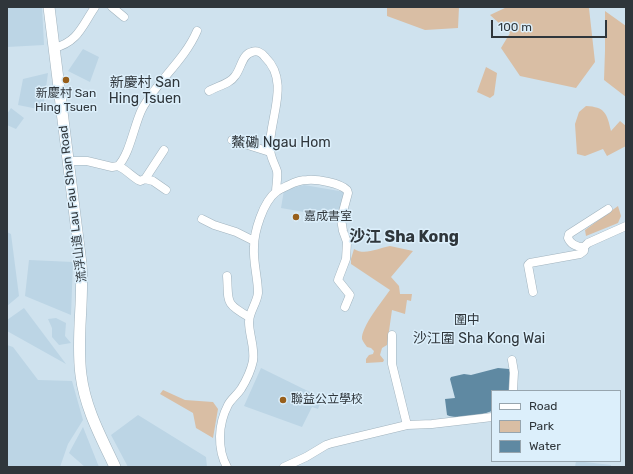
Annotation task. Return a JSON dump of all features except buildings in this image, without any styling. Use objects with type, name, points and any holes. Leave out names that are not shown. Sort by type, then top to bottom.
[{"type":"street","name":"流浮山道 Lau Fau Shan Road","points":[[49,7],[82,279],[79,345],[81,374],[84,394],[90,414],[115,467]]},
{"type":"street","points":[[54,48],[64,46],[73,39],[95,7]]},
{"type":"street","points":[[112,7],[124,17]]},
{"type":"street","points":[[118,166],[124,159],[142,109],[184,55],[197,31]]},
{"type":"street","points":[[210,91],[230,82],[234,78],[245,56],[249,53],[257,51],[264,56],[273,69],[279,86],[270,145],[270,152],[277,173],[276,192]]},
{"type":"street","points":[[232,140],[270,152]]},
{"type":"street","points":[[145,179],[164,150]]},
{"type":"street","points":[[68,161],[88,161],[118,166],[126,170],[134,178],[140,181],[145,179],[153,181],[166,190]]},
{"type":"street","points":[[227,467],[221,452],[220,440],[222,420],[228,404],[241,389],[253,361],[254,348],[249,317],[256,304],[258,295],[254,241],[266,204],[276,192],[303,180],[344,186],[347,190],[348,193],[341,219],[344,237],[347,242],[346,259],[338,280],[350,295],[345,307]]},
{"type":"street","points":[[584,247],[579,247],[572,244],[568,238],[570,234],[608,209]]},
{"type":"street","points":[[202,219],[214,225],[236,232],[254,241]]},
{"type":"street","points":[[533,292],[528,265],[530,263],[580,254],[584,251],[584,247],[595,239],[626,226]]},
{"type":"street","points":[[227,276],[229,301],[234,309],[249,317]]},
{"type":"street","points":[[392,334],[392,364],[407,425]]},
{"type":"street","points":[[512,360],[514,372],[513,390]]},
{"type":"street","points":[[284,467],[306,457],[326,444],[407,425],[432,424],[491,417]]},
{"type":"shaded area","points":[[7,7],[42,7],[44,45],[7,47]]},
{"type":"shaded area","points":[[83,49],[99,57],[90,82],[68,71]]},
{"type":"shaded area","points":[[48,73],[43,110],[18,105],[23,79]]},
{"type":"shaded area","points":[[11,108],[24,118],[16,129],[7,125],[7,114]]},
{"type":"shaded area","points":[[304,185],[345,192],[339,218],[281,208],[284,190]]},
{"type":"shaded area","points":[[7,232],[11,234],[19,296],[7,306]]},
{"type":"shaded area","points":[[29,260],[73,262],[71,315],[25,296]]},
{"type":"shaded area","points":[[24,308],[66,364],[7,331],[7,320]]},
{"type":"shaded area","points":[[56,318],[66,323],[65,336],[71,343],[59,345],[52,337],[52,328],[48,319]]},
{"type":"shaded area","points":[[7,345],[13,347],[38,380],[72,381],[83,420],[68,444],[60,467],[7,467]]},
{"type":"shaded area","name":"聯益公立學校","points":[[261,368],[318,396],[320,404],[318,409],[312,407],[302,427],[244,406]]},
{"type":"shaded area","points":[[138,415],[206,457],[207,467],[128,467],[111,435]]},
{"type":"shaded area","points":[[83,427],[99,467],[85,467],[69,453]]},
{"type":"shaded area","points":[[576,462],[611,465],[611,467],[575,467]]},
{"type":"green space","points":[[387,7],[459,7],[458,28],[425,30],[387,16]]},
{"type":"green space","points":[[507,7],[589,8],[595,62],[576,88],[520,76],[501,48],[510,33],[490,15]]},
{"type":"green space","points":[[605,11],[626,26],[626,97],[604,80]]},
{"type":"green space","points":[[486,67],[497,73],[494,95],[490,98],[477,92]]},
{"type":"green space","points":[[586,106],[597,108],[604,112],[611,131],[620,121],[626,126],[626,146],[607,156],[603,149],[585,156],[577,154],[575,124],[579,112]]},
{"type":"green space","points":[[618,206],[621,216],[618,223],[586,236],[585,230]]},
{"type":"green space","points":[[390,246],[413,251],[391,277],[399,286],[400,294],[412,294],[411,301],[407,300],[405,314],[392,310],[387,345],[382,348],[380,355],[384,360],[383,362],[366,363],[366,359],[369,355],[373,354],[374,351],[367,347],[363,342],[363,334],[373,314],[390,290],[351,264],[351,259],[354,249],[367,252]]},
{"type":"green space","points":[[163,390],[185,400],[213,402],[218,409],[213,438],[196,428],[193,413],[160,394]]},
{"type":"water","points":[[498,368],[509,369],[511,379],[510,390],[491,390],[491,411],[463,417],[447,415],[445,399],[455,398],[450,379],[451,377],[464,374],[471,375]]},
{"type":"place","name":"新慶村 San Hing Tsuen","points":[[66,80]]},
{"type":"place","name":"嘉成書室","points":[[296,217]]},
{"type":"place","name":"聯益公立學校","points":[[283,400]]},
{"type":"district","name":"新慶村 San Hing Tsuen","points":[[145,92]]},
{"type":"district","name":"鰲磡 Ngau Hom","points":[[281,143]]},
{"type":"district","name":"沙江 Sha Kong","points":[[404,237]]},
{"type":"district","name":"圍中","points":[[467,320]]},
{"type":"district","name":"沙江圍 Sha Kong Wai","points":[[479,339]]}]
